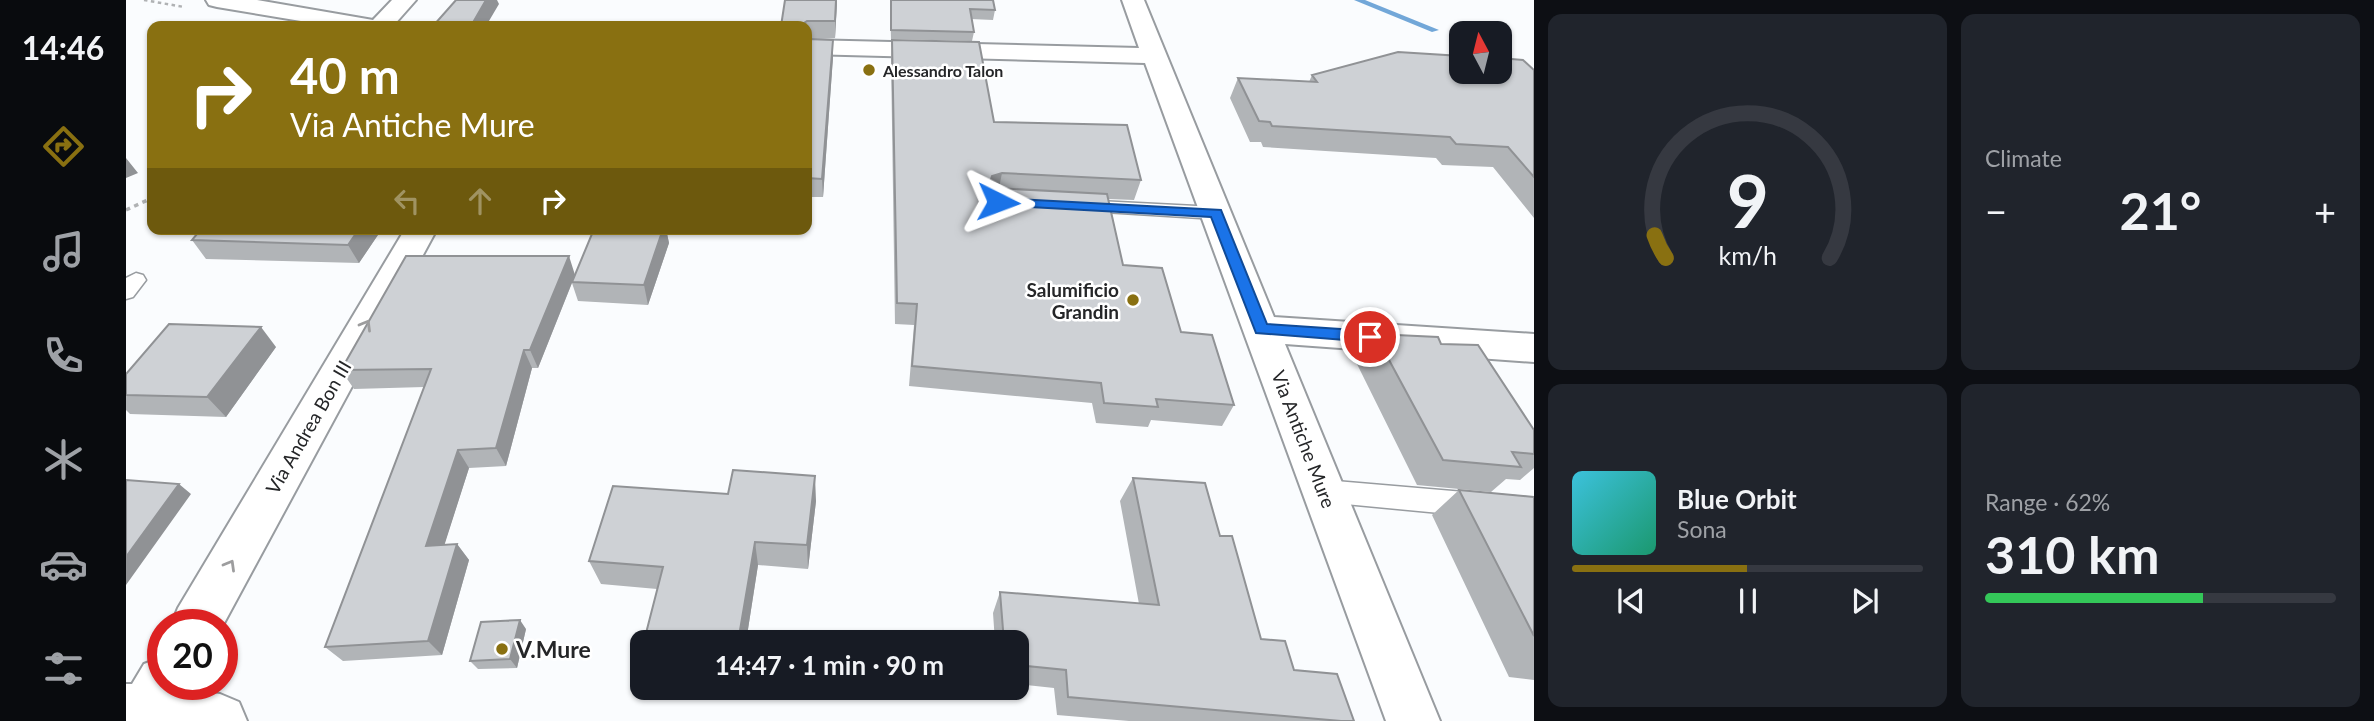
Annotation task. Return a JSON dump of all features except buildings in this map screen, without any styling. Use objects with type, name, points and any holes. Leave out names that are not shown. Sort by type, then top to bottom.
[{"type":"street","points":[[217,0],[341,21]]},
{"type":"street","points":[[385,21],[405,0]]},
{"type":"street","name":"Via Antiche Mure","points":[[1133,0],[1413,721]]},
{"type":"street","points":[[812,47],[1155,56]]},
{"type":"street","name":"Via Andrea Bon III","points":[[205,609],[418,235]]},
{"type":"street","points":[[1261,329],[1534,348]]},
{"type":"street","points":[[145,702],[220,721]]},
{"type":"lane","points":[[1066,205],[1216,213]]},
{"type":"lane","points":[[1324,491],[1534,510]]},
{"type":"path","points":[[126,210],[147,200]]},
{"type":"waterway","points":[[1358,0],[1435,30]]},
{"type":"place","name":"Alessandro Talon","points":[[869,70]]},
{"type":"place","name":"Salumificio Grandin","points":[[1133,300]]},
{"type":"place","name":"V.Mure","points":[[502,649]]},
{"type":"route","points":[[998,202],[1216,213],[1261,329],[1370,337]]}]
